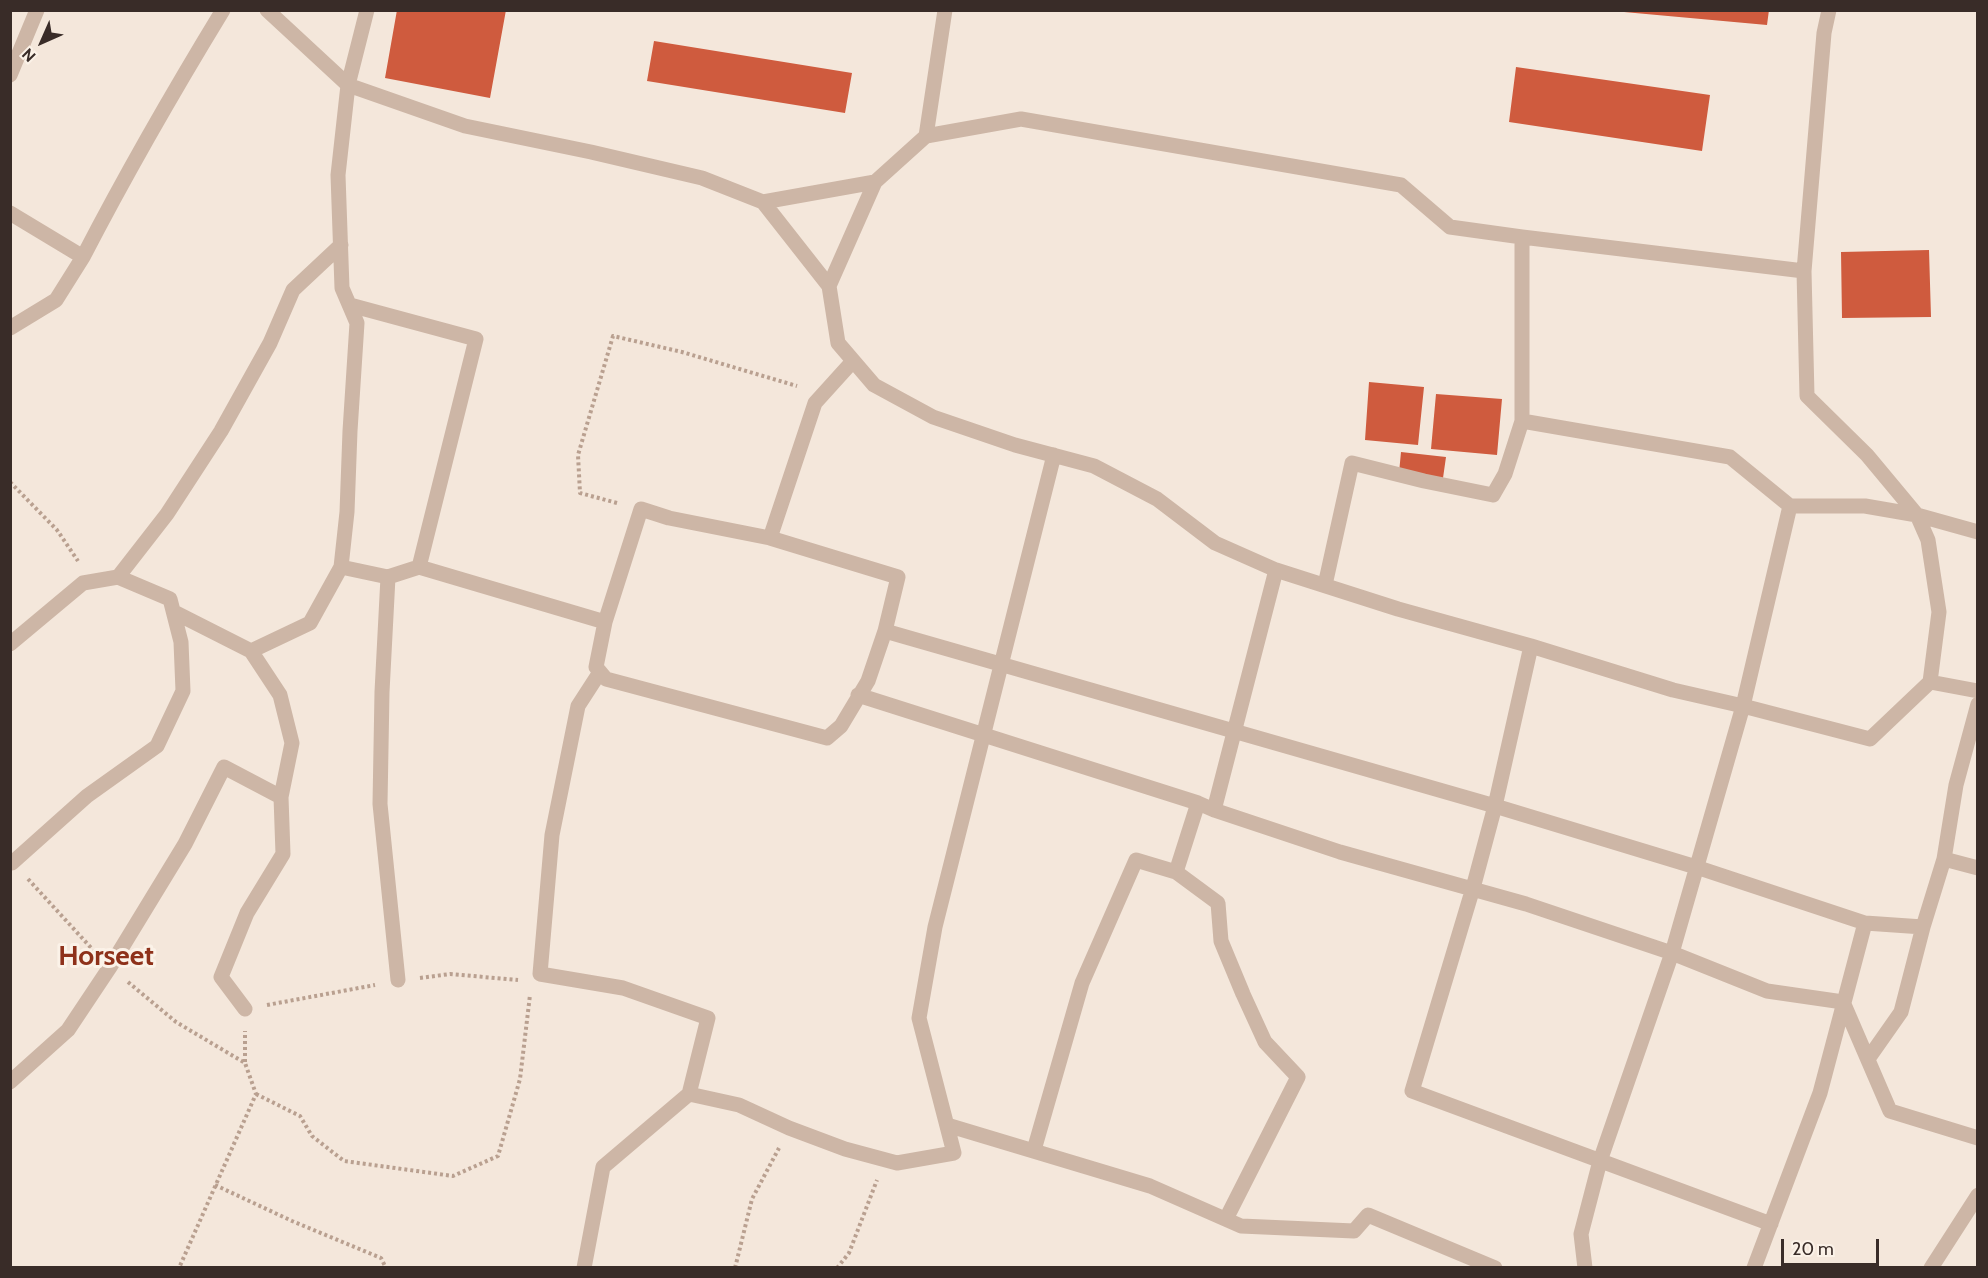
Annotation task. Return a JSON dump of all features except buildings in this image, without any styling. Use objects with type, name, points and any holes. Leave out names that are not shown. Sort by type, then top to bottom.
[{"type":"street","points":[[10,75],[38,10]]},
{"type":"street","points":[[10,328],[57,300],[83,257],[155,122],[223,10]]},
{"type":"street","points":[[267,10],[348,85],[465,126],[702,178],[763,202],[829,286],[838,343],[874,385],[933,417],[1015,445],[1094,466],[1157,499],[1215,543],[1276,570],[1398,609],[1531,646],[1673,690],[1870,739],[1930,682],[1939,612],[1928,540],[1917,515],[1867,455],[1807,396],[1804,271],[1824,33],[1829,10]]},
{"type":"street","points":[[251,651],[310,623],[341,567],[347,512],[357,323],[342,288],[338,175],[348,85],[367,10]]},
{"type":"street","points":[[926,136],[945,10]]},
{"type":"street","points":[[829,286],[874,182],[926,136],[1021,119],[1401,185],[1450,227],[1804,271]]},
{"type":"street","points":[[763,202],[874,182]]},
{"type":"street","points":[[10,213],[83,257]]},
{"type":"street","points":[[1325,585],[1352,463],[1493,495],[1505,474],[1522,421],[1522,237]]},
{"type":"street","points":[[118,577],[167,514],[222,431],[270,343],[293,290],[341,245]]},
{"type":"street","points":[[350,305],[476,339],[419,567]]},
{"type":"street","points":[[770,538],[814,403],[853,361]]},
{"type":"street","points":[[1522,421],[1730,457],[1790,506],[1865,506],[1917,515],[1977,532]]},
{"type":"street","points":[[689,1094],[739,1105],[789,1128],[845,1149],[897,1163],[954,1153],[919,1018],[935,927],[1054,455]]},
{"type":"street","points":[[1585,1268],[1581,1234],[1600,1161],[1672,953],[1743,706],[1790,506]]},
{"type":"street","points":[[641,509],[669,518],[770,538],[898,577],[885,631],[868,681],[841,726],[827,738],[606,679],[596,667],[605,622],[641,509]]},
{"type":"street","points":[[341,567],[388,577],[419,567],[605,622]]},
{"type":"street","points":[[1214,810],[1276,570]]},
{"type":"street","points":[[10,644],[83,583],[118,577],[170,599],[181,642],[183,691],[157,746],[87,796],[12,863]]},
{"type":"street","points":[[388,577],[382,692],[380,804],[398,980]]},
{"type":"street","points":[[174,612],[251,651],[280,695],[292,743],[281,797],[283,854],[247,913],[221,977],[245,1009]]},
{"type":"street","points":[[885,631],[1495,806],[1695,867],[1865,923],[1923,927]]},
{"type":"street","points":[[1531,646],[1495,806],[1473,888],[1412,1091],[1772,1224]]},
{"type":"street","points":[[585,1268],[603,1167],[689,1094],[708,1018],[624,988],[536,978],[552,835],[578,706],[600,672]]},
{"type":"street","points":[[1930,682],[1977,691]]},
{"type":"street","points":[[858,695],[1198,803],[1340,852],[1473,888],[1672,953],[1767,991],[1843,1002]]},
{"type":"street","points":[[1868,1059],[1901,1012],[1923,927],[1944,859],[1956,785],[1977,704]]},
{"type":"street","points":[[10,1083],[68,1030],[110,967],[185,844],[224,767],[281,797]]},
{"type":"street","points":[[1176,872],[1198,803]]},
{"type":"street","points":[[1944,859],[1977,868]]},
{"type":"street","points":[[1034,1150],[1082,982],[1136,860],[1176,872],[1218,903],[1221,941],[1265,1042],[1298,1077],[1226,1219]]},
{"type":"street","points":[[1754,1268],[1820,1093],[1865,923]]},
{"type":"street","points":[[1843,1002],[1890,1112],[1977,1138]]},
{"type":"street","points":[[947,1125],[1150,1186],[1241,1226],[1354,1231],[1368,1215],[1495,1268]]},
{"type":"street","points":[[1931,1268],[1977,1195]]},
{"type":"path","points":[[641,509],[580,493],[578,455],[613,336],[682,352],[823,394]]},
{"type":"path","points":[[10,482],[57,530],[78,560],[83,583]]},
{"type":"path","points":[[12,863],[110,967],[176,1022],[245,1063]]},
{"type":"path","points":[[179,1268],[256,1094],[245,1063],[245,1009],[398,980],[450,974],[536,978],[520,1078],[498,1156],[453,1176],[344,1161],[312,1136],[300,1116],[256,1094]]},
{"type":"path","points":[[735,1268],[752,1199],[789,1128]]},
{"type":"path","points":[[837,1268],[849,1253],[885,1160]]},
{"type":"path","points":[[215,1185],[292,1221],[381,1258],[386,1268]]},
{"type":"district","name":"Horseet","points":[[106,957]]}]
